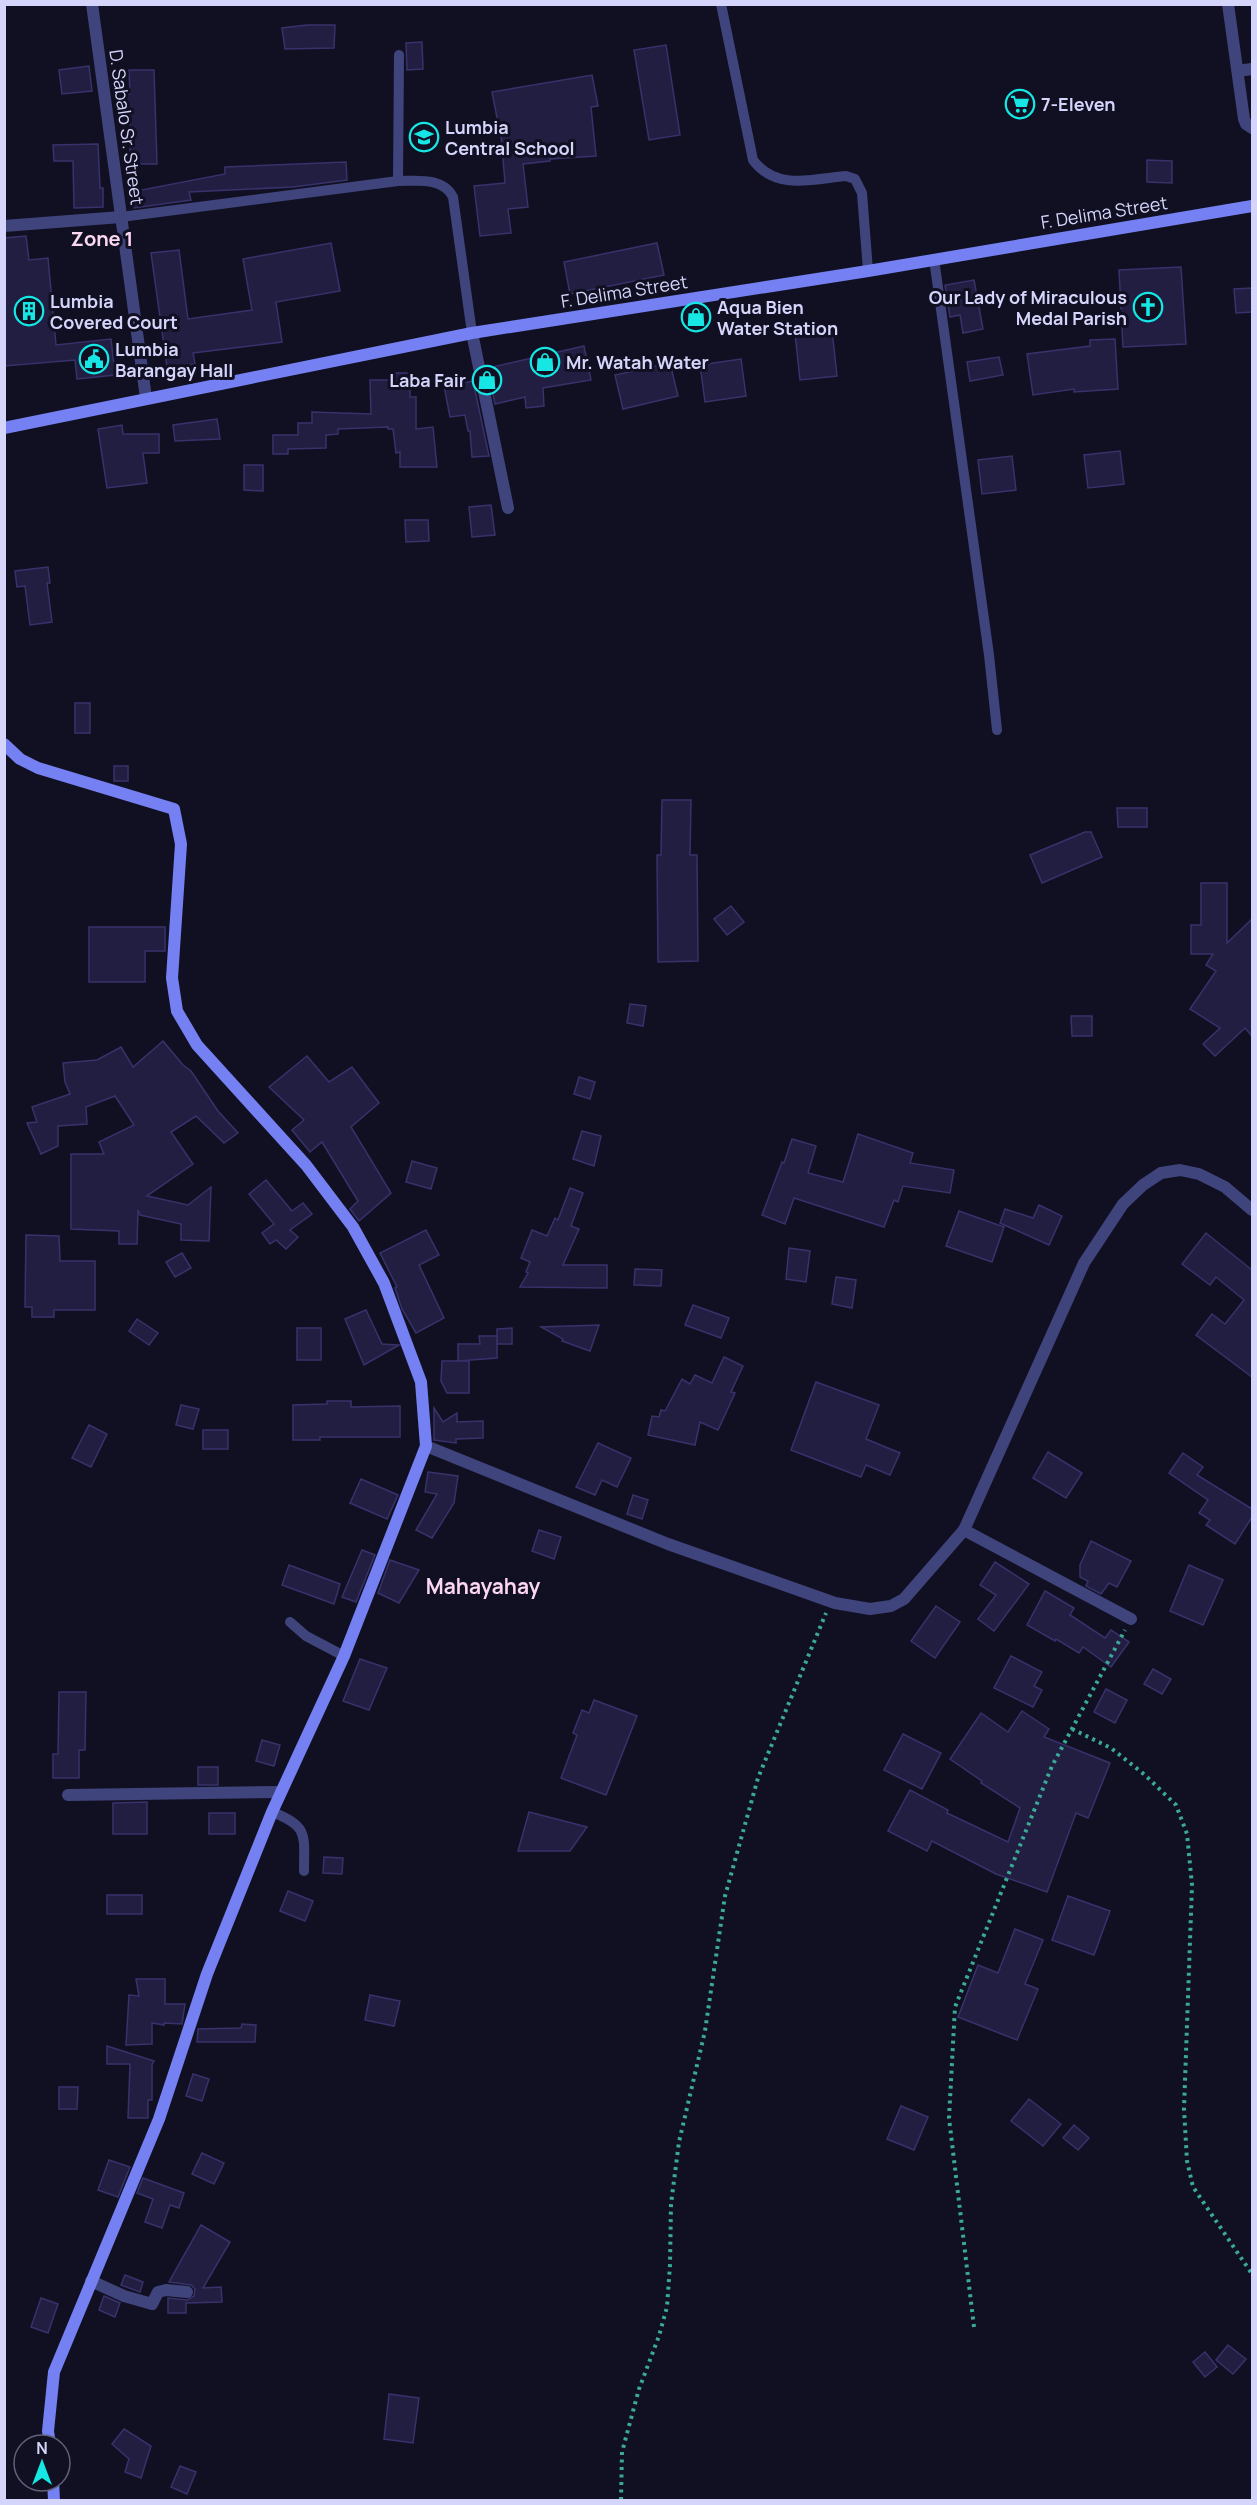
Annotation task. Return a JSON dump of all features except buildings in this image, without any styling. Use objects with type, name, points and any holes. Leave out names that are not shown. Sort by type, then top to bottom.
[{"type":"street","name":"D. Sabalo Sr. Street","points":[[92,4],[146,398]]},
{"type":"street","points":[[1228,4],[1244,119],[1246,124],[1252,128]]},
{"type":"street","points":[[1238,71],[1252,69]]},
{"type":"street","name":"F. Delima Street","points":[[4,428],[472,333],[868,271],[1252,206]]},
{"type":"street","points":[[4,226],[121,217]]},
{"type":"street","points":[[472,333],[508,508]]},
{"type":"street","points":[[4,744],[20,759],[38,768],[174,809],[182,843],[172,978],[177,1011],[197,1045],[306,1165],[353,1227],[384,1283],[421,1382],[426,1446],[344,1656],[280,1792],[207,1974],[159,2118],[54,2372],[48,2433]]},
{"type":"street","points":[[426,1446],[668,1544],[835,1603],[870,1609],[891,1606],[904,1599],[964,1530],[1083,1263],[1123,1204],[1143,1185],[1161,1173],[1180,1170],[1199,1174],[1225,1187],[1252,1210]]},
{"type":"street","points":[[964,1530],[1131,1619]]},
{"type":"street","points":[[68,1795],[280,1792]]},
{"type":"street","points":[[91,2281],[124,2296],[152,2304],[158,2292],[166,2290],[187,2292]]},
{"type":"lane","points":[[721,4],[753,160],[770,176],[786,182],[846,176],[855,179],[862,193],[868,271]]},
{"type":"lane","points":[[398,181],[399,55]]},
{"type":"lane","points":[[121,217],[398,181],[432,182],[449,189],[453,197],[472,333]]},
{"type":"lane","points":[[934,259],[989,655],[997,730]]},
{"type":"lane","points":[[290,1622],[306,1636],[344,1656]]},
{"type":"lane","points":[[272,1812],[288,1818],[302,1830],[304,1871]]},
{"type":"path","points":[[621,2500],[622,2452],[639,2389],[659,2336],[667,2307],[671,2204],[679,2142],[705,2031],[725,1896],[758,1778],[826,1612],[835,1603]]},
{"type":"path","points":[[974,2327],[949,2118],[955,2007],[1052,1766],[1131,1619]]},
{"type":"path","points":[[1072,1729],[1111,1748],[1145,1775],[1176,1805],[1187,1833],[1192,1885],[1184,2109],[1186,2161],[1193,2187],[1252,2274]]},
{"type":"place","name":"7-Eleven","points":[[1020,104]]},
{"type":"place","name":"Lumbia Central School","points":[[424,137]]},
{"type":"place","name":"Our Lady of Miraculous Medal Parish","points":[[1148,307]]},
{"type":"place","name":"Lumbia Covered Court","points":[[29,311]]},
{"type":"place","name":"Aqua Bien Water Station","points":[[696,317]]},
{"type":"place","name":"Lumbia Barangay Hall","points":[[94,359]]},
{"type":"place","name":"Mr. Watah Water","points":[[545,362]]},
{"type":"place","name":"Laba Fair","points":[[487,380]]},
{"type":"district","name":"Zone 1","points":[[102,238]]},
{"type":"district","name":"Mahayahay","points":[[483,1586]]}]
